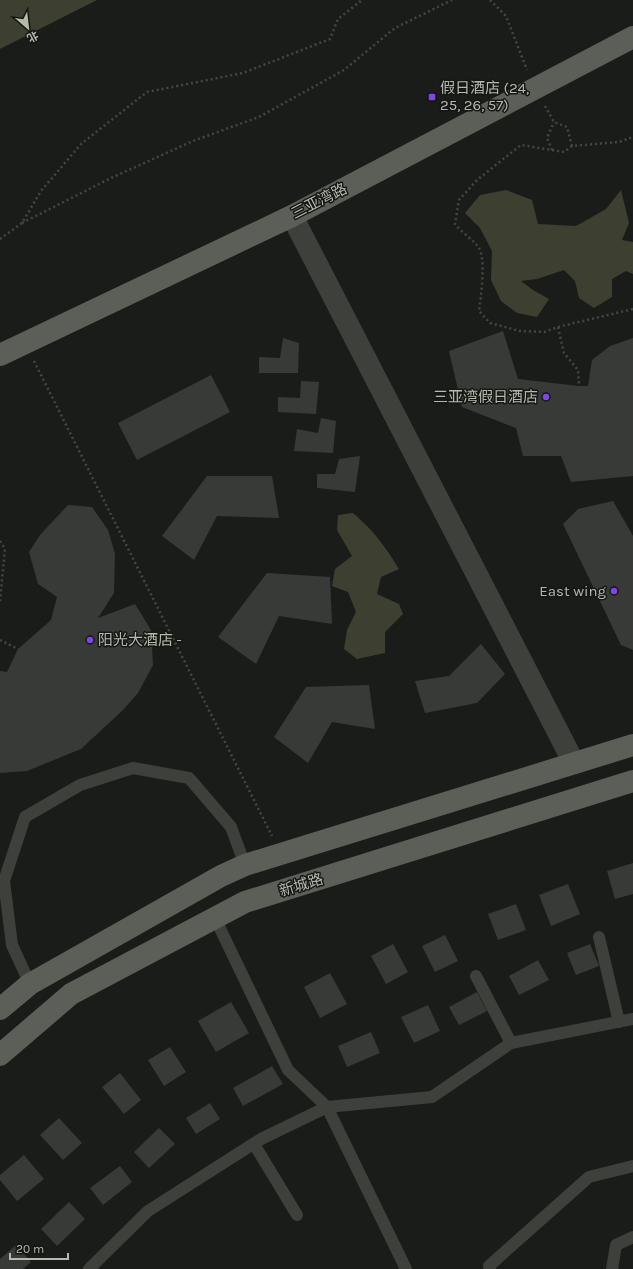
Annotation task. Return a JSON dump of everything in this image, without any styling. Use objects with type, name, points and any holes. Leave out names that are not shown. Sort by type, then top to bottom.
[{"type":"main road","name":"三亚湾路","points":[[0,355],[292,216],[633,37]]},
{"type":"main road","points":[[0,1010],[30,984],[221,876],[245,866],[282,854],[633,745]]},
{"type":"main road","name":"新城路","points":[[0,1055],[71,994],[244,902],[633,781]]},
{"type":"street","points":[[292,216],[574,763]]},
{"type":"lane","points":[[30,984],[12,945],[4,881],[25,817],[80,785],[133,768],[189,778],[231,827],[245,866]]},
{"type":"lane","points":[[215,918],[288,1070],[326,1107],[406,1269]]},
{"type":"lane","points":[[599,937],[619,1022]]},
{"type":"lane","points":[[476,976],[511,1043]]},
{"type":"lane","points":[[88,1269],[148,1211],[254,1144],[326,1107],[432,1097],[511,1043],[633,1019]]},
{"type":"lane","points":[[254,1144],[297,1215]]},
{"type":"lane","points":[[490,1269],[489,1266],[499,1256],[589,1177],[633,1166]]},
{"type":"lane","points":[[612,1269],[616,1245],[633,1237]]},
{"type":"path","points":[[22,223],[40,191],[81,144],[147,92],[243,73],[316,45],[330,39],[338,19],[362,0]]},
{"type":"path","points":[[0,239],[22,223],[118,175],[193,141],[259,117],[344,70],[395,28],[452,0]]},
{"type":"path","points":[[552,151],[547,138],[554,122]]},
{"type":"path","points":[[572,146],[564,152],[521,145],[477,180],[459,200],[455,224],[462,233],[479,248],[483,260],[479,311],[490,323],[520,331],[544,332],[558,327],[633,309]]},
{"type":"path","points":[[558,327],[564,353],[578,370],[579,386]]},
{"type":"path","points":[[25,343],[282,854]]},
{"type":"path","points":[[0,540],[5,549],[0,601]]},
{"type":"path","points":[[0,640],[18,649]]},
{"type":"shaded area","points":[[0,0],[97,0],[0,49]]},
{"type":"shaded area","points":[[506,190],[532,200],[538,224],[576,226],[606,209],[621,190],[629,223],[622,240],[633,242],[633,274],[626,271],[612,279],[612,297],[594,308],[579,298],[575,281],[564,270],[537,279],[521,281],[549,299],[537,317],[517,313],[501,301],[491,280],[492,251],[480,228],[465,213],[480,195]]},
{"type":"shaded area","points":[[353,513],[379,539],[399,569],[381,577],[377,594],[399,604],[403,614],[385,632],[385,653],[357,659],[344,649],[347,630],[356,612],[348,592],[332,586],[335,569],[352,556],[337,530],[338,515]]},
{"type":"building","name":"三亚湾假日酒店","points":[[503,331],[518,379],[579,386],[588,386],[592,360],[610,346],[633,338],[633,476],[571,482],[561,456],[523,456],[516,428],[462,407],[449,351]]},
{"type":"building","points":[[283,338],[299,343],[298,373],[259,373],[259,357],[280,358]]},
{"type":"building","points":[[211,375],[230,412],[137,460],[118,423]]},
{"type":"building","points":[[301,381],[319,382],[316,414],[278,412],[278,397],[300,398]]},
{"type":"building","points":[[321,418],[336,421],[333,453],[294,451],[297,429],[318,433]]},
{"type":"building","points":[[360,456],[355,492],[317,488],[317,474],[335,474],[339,459]]},
{"type":"building","points":[[207,476],[272,476],[279,518],[217,516],[194,560],[162,536]]},
{"type":"building","name":"East wing","points":[[613,501],[633,536],[633,650],[621,645],[563,524],[578,509]]},
{"type":"building","name":"阳光大酒店 -","points":[[68,505],[92,507],[108,530],[115,554],[114,593],[98,618],[135,604],[151,630],[153,665],[138,693],[123,710],[81,749],[27,771],[0,773],[0,671],[7,672],[18,649],[51,620],[57,597],[38,584],[29,552],[40,535]]},
{"type":"building","points":[[267,573],[330,577],[332,624],[279,616],[256,664],[218,637]]},
{"type":"building","points":[[481,644],[505,674],[477,703],[425,713],[415,681],[449,676]]},
{"type":"building","points":[[369,685],[375,729],[332,722],[308,763],[274,737],[306,687]]},
{"type":"building","points":[[633,863],[633,894],[615,899],[607,871]]},
{"type":"building","points":[[568,884],[580,914],[551,926],[539,895]]},
{"type":"building","points":[[516,904],[526,930],[498,940],[488,914]]},
{"type":"building","points":[[445,935],[458,961],[435,972],[422,946]]},
{"type":"building","points":[[393,944],[408,972],[386,984],[371,956]]},
{"type":"building","points":[[590,944],[599,966],[576,975],[567,953]]},
{"type":"building","points":[[538,960],[549,980],[519,995],[509,976]]},
{"type":"building","points":[[330,973],[347,1004],[320,1018],[304,987]]},
{"type":"building","points":[[477,992],[487,1011],[459,1025],[449,1007]]},
{"type":"building","points":[[231,1002],[249,1033],[216,1052],[198,1021]]},
{"type":"building","points":[[428,1005],[440,1031],[414,1043],[401,1017]]},
{"type":"building","points":[[371,1032],[380,1053],[347,1067],[338,1046]]},
{"type":"building","points":[[170,1047],[186,1072],[164,1086],[148,1060]]},
{"type":"building","points":[[272,1066],[283,1084],[243,1106],[233,1088]]},
{"type":"building","points":[[120,1073],[141,1100],[124,1114],[102,1087]]},
{"type":"building","points":[[210,1103],[220,1119],[196,1134],[186,1118]]},
{"type":"building","points":[[59,1118],[82,1143],[63,1160],[40,1135]]},
{"type":"building","points":[[159,1128],[175,1144],[149,1168],[134,1152]]},
{"type":"building","points":[[24,1155],[44,1179],[17,1201],[0,1180],[0,1175]]},
{"type":"building","points":[[120,1166],[132,1182],[103,1205],[90,1188]]},
{"type":"building","points":[[69,1202],[85,1219],[57,1246],[41,1229]]},
{"type":"building","points":[[16,1245],[31,1262],[23,1269],[0,1269],[0,1259]]},
{"type":"place","name":"假日酒店 (24, 25, 26, 57)","points":[[432,97]]},
{"type":"place","name":"三亚湾假日酒店","points":[[546,397]]},
{"type":"place","name":"East wing","points":[[614,591]]},
{"type":"place","name":"阳光大酒店 -","points":[[90,640]]}]
